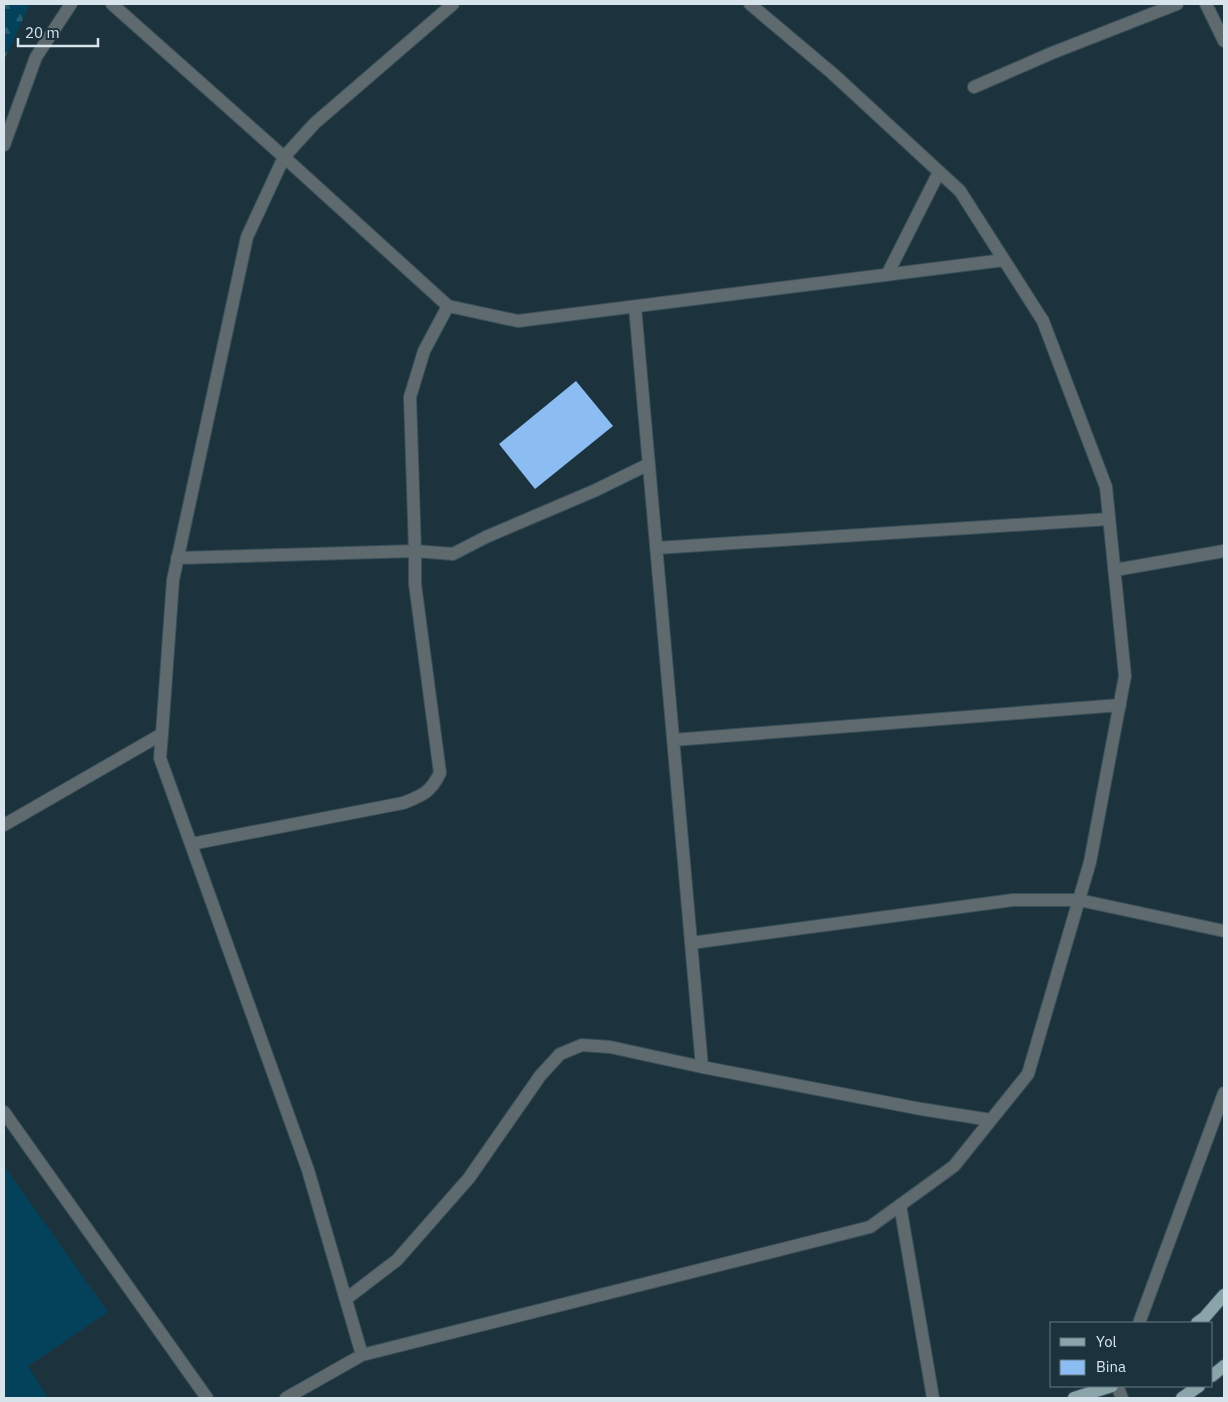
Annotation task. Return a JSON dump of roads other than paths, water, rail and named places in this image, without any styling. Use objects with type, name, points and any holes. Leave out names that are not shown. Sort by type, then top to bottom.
[{"type":"main road","points":[[1198,1322],[1224,1295]]},
{"type":"main road","points":[[1213,1375],[1224,1366]]},
{"type":"main road","points":[[1074,1398],[1109,1387]]},
{"type":"main road","points":[[1182,1398],[1198,1387]]},
{"type":"street","points":[[4,145],[36,57],[71,4]]},
{"type":"street","points":[[112,4],[284,156],[448,306],[518,321],[1004,260]]},
{"type":"street","points":[[362,1355],[308,1170],[160,758],[173,580],[247,237],[284,156],[315,123],[453,4]]},
{"type":"street","points":[[286,1398],[362,1355],[870,1227],[954,1166],[1028,1074],[1090,862],[1125,676],[1106,487],[1043,321],[960,191],[832,73],[750,4]]},
{"type":"street","points":[[974,87],[1052,53],[1177,4]]},
{"type":"street","points":[[1206,4],[1224,41]]},
{"type":"street","points":[[887,275],[939,172]]},
{"type":"street","points":[[191,844],[403,803],[425,794],[434,785],[440,773],[414,584],[415,550],[410,397],[424,351],[448,306]]},
{"type":"street","points":[[635,307],[702,1067]]},
{"type":"street","points":[[177,558],[415,550],[453,554],[596,490],[649,464]]},
{"type":"street","points":[[656,548],[1109,519]]},
{"type":"street","points":[[1115,570],[1224,551]]},
{"type":"street","points":[[674,740],[1120,705]]},
{"type":"street","points":[[4,826],[162,734]]},
{"type":"street","points":[[691,944],[1013,900],[1079,900],[1224,931]]},
{"type":"street","points":[[346,1299],[397,1260],[469,1178],[540,1076],[560,1054],[582,1045],[610,1046],[702,1067],[911,1107],[991,1120]]},
{"type":"street","points":[[1139,1322],[1224,1093]]},
{"type":"street","points":[[4,1112],[206,1398]]},
{"type":"street","points":[[900,1205],[933,1398]]}]
